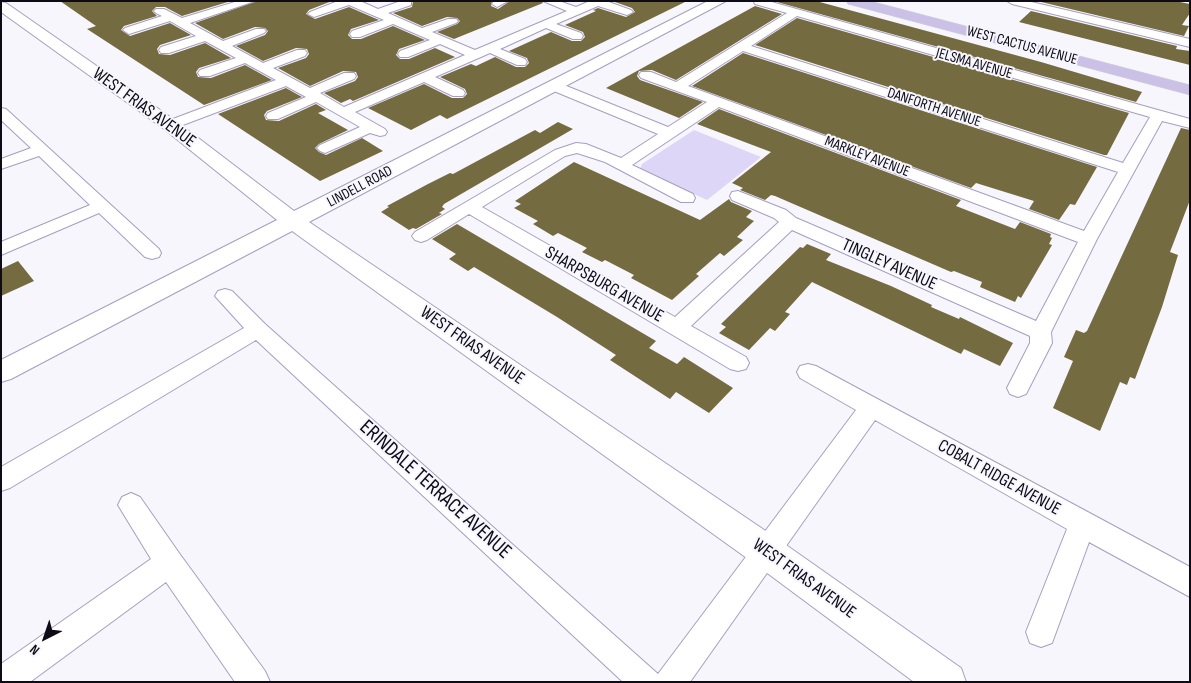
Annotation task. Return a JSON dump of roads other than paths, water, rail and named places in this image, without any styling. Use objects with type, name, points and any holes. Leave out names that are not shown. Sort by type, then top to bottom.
[{"type":"main road","name":"WEST CACTUS AVENUE","points":[[853,1],[1190,90]]},
{"type":"main road","name":"WEST CACTUS AVENUE","points":[[889,1],[1190,78]]},
{"type":"street","points":[[220,1],[231,7]]},
{"type":"street","points":[[129,30],[250,1]]},
{"type":"street","points":[[314,14],[350,1],[475,55]]},
{"type":"street","points":[[548,1],[577,11]]},
{"type":"street","name":"LINDELL ROAD","points":[[1,372],[719,1]]},
{"type":"street","points":[[1012,1],[1190,44]]},
{"type":"street","points":[[344,112],[597,2],[627,12]]},
{"type":"street","name":"JELSMA AVENUE","points":[[759,2],[1190,124]]},
{"type":"street","points":[[377,13],[407,3]]},
{"type":"street","name":"WEST FRIAS AVENUE","points":[[1,6],[165,122],[294,222],[767,552],[947,682]]},
{"type":"street","points":[[160,10],[376,130],[325,148]]},
{"type":"street","points":[[678,86],[795,13]]},
{"type":"street","points":[[356,34],[393,20]]},
{"type":"street","points":[[422,32],[452,21]]},
{"type":"street","points":[[546,24],[577,36]]},
{"type":"street","points":[[222,45],[260,32]]},
{"type":"street","points":[[165,50],[207,36]]},
{"type":"street","points":[[404,54],[440,40]]},
{"type":"street","name":"DANFORTH AVENUE","points":[[740,46],[1127,170]]},
{"type":"street","points":[[490,49],[521,62]]},
{"type":"street","points":[[263,67],[301,53]]},
{"type":"street","points":[[204,74],[247,58]]},
{"type":"street","name":"MARKLEY AVENUE","points":[[646,75],[1088,239]]},
{"type":"street","points":[[272,116],[349,76]]},
{"type":"street","points":[[424,77],[458,93]]},
{"type":"street","points":[[165,122],[282,78]]},
{"type":"street","points":[[554,86],[669,133]]},
{"type":"street","points":[[621,165],[719,101]]},
{"type":"street","points":[[1,112],[152,253]]},
{"type":"street","points":[[1018,388],[1041,343],[1041,332],[1088,239],[1158,115]]},
{"type":"street","points":[[421,236],[568,150],[576,148],[595,152],[688,198]]},
{"type":"street","points":[[1,164],[41,150]]},
{"type":"street","name":"TINGLEY AVENUE","points":[[738,196],[780,214],[790,222],[1041,332]]},
{"type":"street","points":[[1,249],[102,206]]},
{"type":"street","name":"SHARPSBURG AVENUE","points":[[469,207],[738,363]]},
{"type":"street","points":[[677,327],[790,222]]},
{"type":"street","name":"ERINDALE TERRACE AVENUE","points":[[225,296],[258,329],[646,682]]},
{"type":"street","points":[[1,480],[258,329]]},
{"type":"street","name":"COBALT RIDGE AVENUE","points":[[808,372],[1190,583]]},
{"type":"street","points":[[671,682],[871,407]]},
{"type":"street","points":[[131,505],[169,563],[254,682]]},
{"type":"street","points":[[1041,632],[1082,524]]},
{"type":"street","points":[[3,682],[169,563]]}]
